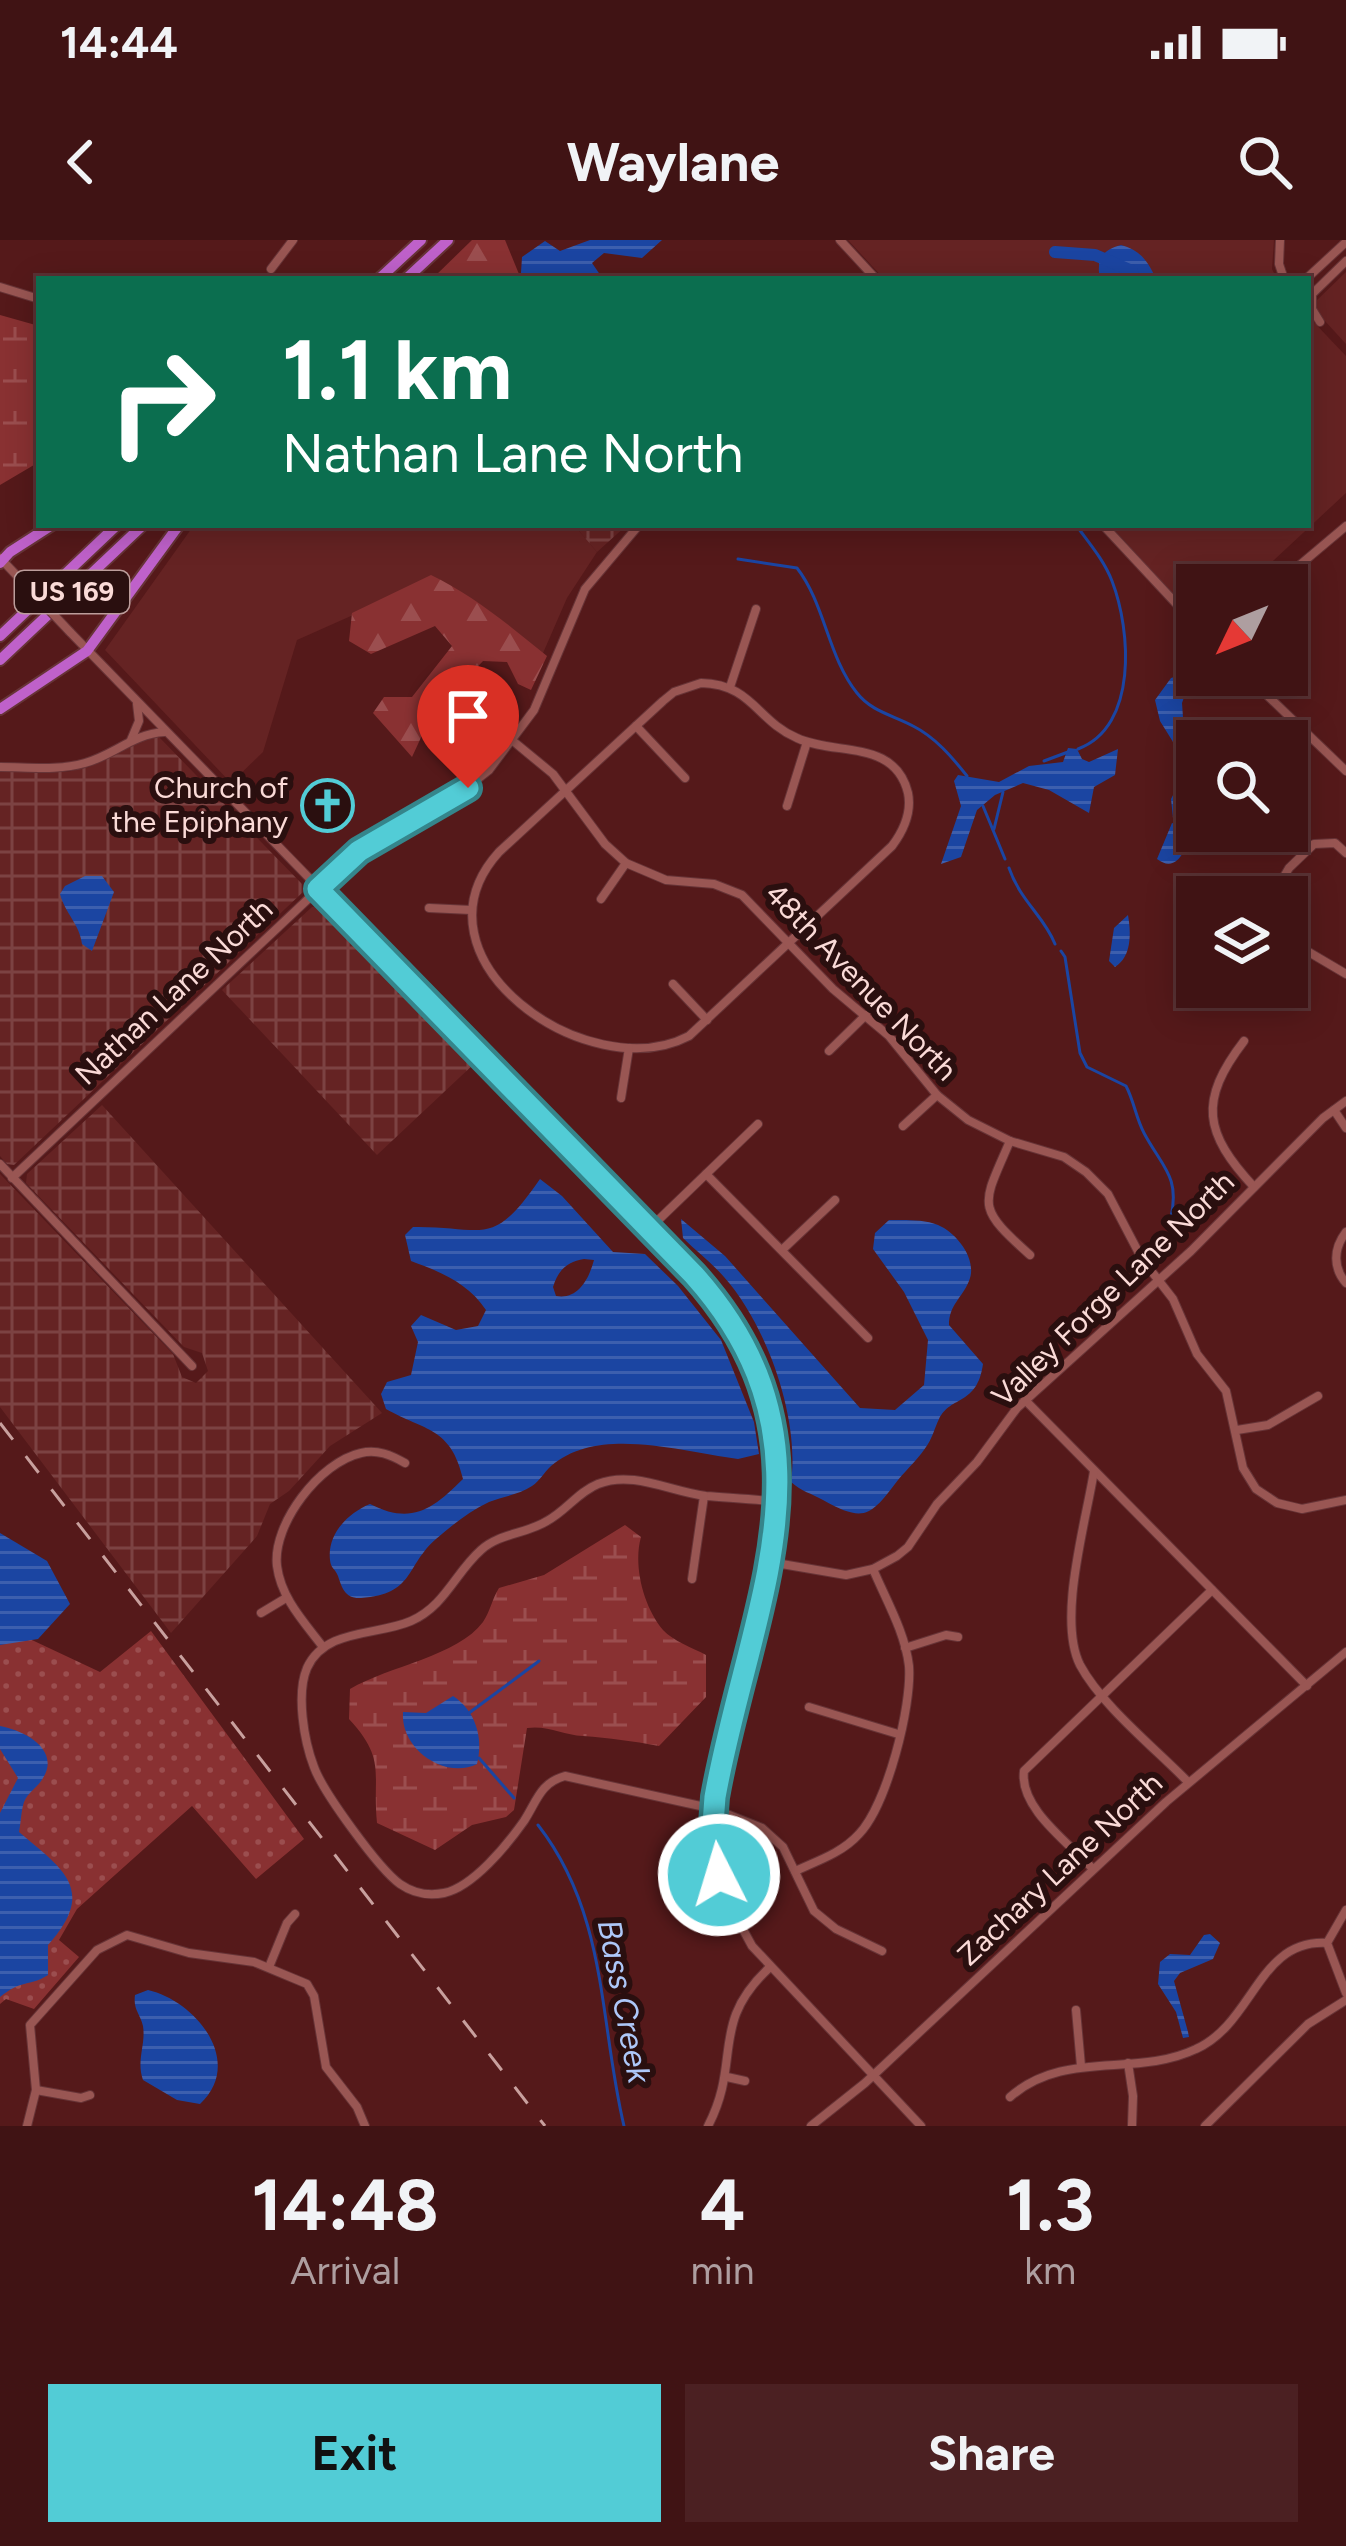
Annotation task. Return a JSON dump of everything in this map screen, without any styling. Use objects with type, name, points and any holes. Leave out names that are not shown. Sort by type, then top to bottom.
[{"type":"highway","points":[[382,276],[421,240]]},
{"type":"highway","points":[[409,276],[448,240]]},
{"type":"highway","points":[[1,560],[48,528]]},
{"type":"highway","name":"US 169","points":[[0,635],[115,528]]},
{"type":"highway","name":"US 169","points":[[0,660],[140,528]]},
{"type":"highway","points":[[0,709],[87,651],[177,528]]},
{"type":"street","points":[[274,240],[283,250]]},
{"type":"street","points":[[271,269],[293,240]]},
{"type":"street","points":[[840,240],[873,276]]},
{"type":"street","points":[[1280,240],[1283,276]]},
{"type":"street","points":[[1309,276],[1346,242]]},
{"type":"street","points":[[1311,295],[1346,261]]},
{"type":"street","points":[[0,287],[36,298]]},
{"type":"street","points":[[1311,305],[1320,322],[1311,315]]},
{"type":"street","points":[[1301,564],[1346,526]]},
{"type":"street","name":"Nathan Lane North","points":[[13,1178],[359,851],[468,788],[513,741],[545,687],[585,589],[636,528]]},
{"type":"street","points":[[1106,528],[1176,603]]},
{"type":"street","points":[[1,560],[649,1228],[711,1294],[751,1358],[776,1440],[778,1502],[770,1562],[719,1772],[714,1849],[727,1900],[769,1968],[921,2126]]},
{"type":"street","points":[[730,687],[756,609]]},
{"type":"street","points":[[701,683],[730,687],[782,729],[807,742],[861,750],[884,759],[902,776],[907,790],[905,825],[892,846],[707,1020],[676,1042],[646,1049],[560,1032],[528,1009],[491,971],[474,938],[471,910],[488,864],[636,726],[674,692],[701,683]]},
{"type":"street","points":[[1268,696],[1346,771]]},
{"type":"street","points":[[131,740],[139,721],[137,703]]},
{"type":"street","points":[[636,726],[685,778]]},
{"type":"street","points":[[0,767],[70,767],[103,757],[131,740],[165,732]]},
{"type":"street","name":"48th Avenue North","points":[[513,741],[566,790],[605,844],[626,862],[666,880],[714,884],[735,891],[905,1054],[937,1095],[968,1120],[1010,1141],[1064,1157],[1096,1182],[1118,1210],[1132,1244],[1173,1299],[1198,1354],[1226,1391],[1243,1468],[1256,1489],[1288,1508],[1315,1508],[1346,1500]]},
{"type":"street","points":[[787,806],[807,742]]},
{"type":"street","points":[[1284,876],[1314,844],[1335,844],[1346,853]]},
{"type":"street","points":[[601,899],[626,862]]},
{"type":"street","points":[[429,908],[471,910]]},
{"type":"street","points":[[1308,952],[1346,974]]},
{"type":"street","points":[[673,983],[707,1020]]},
{"type":"street","points":[[829,1051],[866,1015]]},
{"type":"street","points":[[1244,1041],[1218,1079],[1211,1109],[1226,1155],[1254,1187]]},
{"type":"street","points":[[621,1097],[628,1048]]},
{"type":"street","points":[[904,1126],[937,1095]]},
{"type":"street","name":"Valley Forge Lane North","points":[[873,1569],[908,1547],[930,1512],[968,1473],[1025,1400],[1346,1101]]},
{"type":"street","points":[[1334,1110],[1346,1128]]},
{"type":"street","points":[[649,1228],[758,1124]]},
{"type":"street","points":[[1010,1141],[989,1190],[987,1210],[1030,1255]]},
{"type":"street","points":[[0,1164],[192,1366]]},
{"type":"street","points":[[706,1174],[868,1338]]},
{"type":"street","points":[[782,1250],[835,1200]]},
{"type":"street","points":[[1343,1280],[1336,1254],[1346,1232]]},
{"type":"street","points":[[1237,1430],[1268,1425],[1318,1396]]},
{"type":"street","points":[[1025,1400],[1307,1686]]},
{"type":"street","points":[[323,1647],[286,1598],[276,1549],[284,1522],[302,1497],[344,1459],[368,1451],[405,1462]]},
{"type":"street","points":[[1094,1470],[1071,1624],[1079,1663],[1103,1695],[1188,1783]]},
{"type":"street","points":[[778,1502],[704,1496],[624,1479],[602,1482],[544,1524],[488,1544],[427,1612],[323,1647],[304,1675],[302,1697],[310,1754],[321,1783],[392,1877],[419,1893],[439,1894],[462,1886],[518,1829],[541,1790],[565,1776],[750,1821],[773,1836],[805,1897],[824,1921],[882,1952]]},
{"type":"street","points":[[692,1579],[704,1496]]},
{"type":"street","points":[[770,1562],[830,1575],[873,1569],[905,1648],[908,1700],[867,1825],[846,1846],[795,1871]]},
{"type":"street","points":[[1093,1869],[1029,1800],[1022,1785],[1026,1767],[1212,1590]]},
{"type":"street","points":[[261,1613],[286,1598]]},
{"type":"street","points":[[905,1648],[946,1635],[958,1637]]},
{"type":"street","name":"Zachary Lane North","points":[[811,2126],[874,2074],[1188,1783],[1346,1652]]},
{"type":"street","points":[[809,1707],[898,1734]]},
{"type":"street","points":[[1205,2126],[1308,2024],[1346,1997],[1327,1943],[1346,1910]]},
{"type":"street","points":[[269,1966],[287,1923],[296,1914]]},
{"type":"street","points":[[27,2126],[35,2090],[30,2025],[106,1943],[138,1935],[183,1952],[269,1966],[311,1989],[326,2067],[357,2107],[365,2126]]},
{"type":"street","points":[[1010,2097],[1033,2079],[1081,2066],[1179,2056],[1199,2048],[1249,2002],[1278,1958],[1304,1943],[1327,1943]]},
{"type":"street","points":[[708,2126],[727,2077],[735,2010],[769,1968]]},
{"type":"street","points":[[1076,2010],[1081,2066]]},
{"type":"street","points":[[1128,2063],[1132,2126]]},
{"type":"street","points":[[727,2077],[745,2080]]},
{"type":"street","points":[[35,2090],[81,2098],[90,2095]]},
{"type":"shaded area","points":[[848,240],[1274,240],[1276,276],[881,276]]},
{"type":"shaded area","points":[[1346,272],[1346,344],[1314,309],[1315,302]]},
{"type":"shaded area","points":[[1311,319],[1346,356],[1346,493],[1311,526]]},
{"type":"shaded area","points":[[192,528],[577,528],[597,552],[567,598],[540,660],[425,583],[297,640],[263,752],[231,783],[105,650]]},
{"type":"shaded area","points":[[577,528],[624,528],[597,552]]},
{"type":"shaded area","points":[[1113,528],[1308,528],[1270,564],[1176,564],[1176,597]]},
{"type":"shaded area","points":[[149,736],[159,737],[302,884],[303,892],[14,1165],[7,1164],[0,1156],[0,771],[67,772],[89,767]]},
{"type":"shaded area","points":[[320,906],[476,1062],[377,1155],[222,990],[312,907]]},
{"type":"shaded area","points":[[102,1105],[382,1413],[330,1446],[289,1491],[270,1504],[257,1536],[171,1633],[0,1407],[0,1174],[173,1354],[182,1377],[196,1383],[208,1371],[202,1353],[184,1347],[26,1183],[27,1174]]},
{"type":"green space","points":[[472,240],[505,240],[520,276],[435,276]]},
{"type":"green space","points":[[0,315],[36,325],[36,464],[0,485]]},
{"type":"green space","points":[[431,575],[477,602],[547,656],[531,690],[518,684],[507,662],[483,661],[431,716],[412,757],[373,713],[384,697],[412,697],[452,646],[435,626],[371,654],[349,641],[352,613]]},
{"type":"green space","points":[[625,1525],[641,1537],[639,1572],[656,1620],[672,1638],[706,1655],[706,1697],[659,1746],[527,1728],[514,1810],[506,1817],[472,1825],[435,1850],[377,1823],[373,1757],[349,1719],[350,1689],[457,1644],[483,1622],[499,1588],[544,1575]]},
{"type":"green space","points":[[0,1625],[100,1672],[151,1631],[304,1839],[256,1879],[192,1806],[77,1909],[59,1940],[79,1957],[34,2009],[6,1999],[0,2004]]},
{"type":"water","points":[[590,240],[662,240],[642,258],[604,253],[592,263],[601,276],[521,273],[522,257],[545,241],[560,251]]},
{"type":"water","points":[[1121,245],[1133,250],[1154,276],[1100,276],[1102,256]]},
{"type":"water","points":[[1176,676],[1176,696],[1184,696],[1183,720],[1176,720],[1176,747],[1160,721],[1155,700]]},
{"type":"water","points":[[1068,748],[1077,749],[1089,762],[1118,749],[1115,775],[1094,787],[1089,813],[1049,790],[1023,783],[995,795],[977,810],[961,857],[941,864],[961,806],[954,781],[958,775],[999,782],[1029,766],[1063,762]]},
{"type":"water","points":[[1176,789],[1176,818],[1173,818],[1171,799]]},
{"type":"water","points":[[1172,823],[1176,824],[1176,852],[1183,852],[1171,863],[1157,859]]},
{"type":"water","points":[[85,876],[102,876],[114,892],[92,951],[82,944],[60,894]]},
{"type":"water","points":[[1128,915],[1127,950],[1115,967],[1109,961],[1114,928]]},
{"type":"water","points":[[540,1179],[613,1252],[645,1254],[678,1286],[721,1340],[754,1422],[759,1454],[738,1459],[616,1444],[570,1454],[527,1489],[489,1502],[455,1524],[426,1549],[391,1591],[351,1597],[330,1560],[332,1542],[347,1519],[370,1504],[397,1513],[420,1511],[463,1479],[444,1440],[386,1409],[381,1394],[387,1382],[411,1375],[418,1342],[411,1326],[421,1315],[456,1330],[478,1326],[486,1310],[462,1286],[411,1261],[405,1235],[413,1227],[485,1229],[498,1225]],"holes":[[[578,1260],[594,1260],[586,1281],[576,1291],[556,1296],[553,1287],[564,1268]]]},
{"type":"water","points":[[681,1219],[725,1256],[860,1408],[895,1410],[924,1385],[928,1340],[904,1292],[873,1249],[875,1233],[889,1220],[926,1222],[945,1229],[964,1248],[971,1273],[949,1325],[983,1364],[980,1377],[970,1394],[944,1411],[925,1449],[874,1508],[849,1512],[791,1482],[785,1402],[766,1346],[740,1297],[683,1238]]},
{"type":"water","points":[[0,1533],[47,1561],[70,1604],[38,1639],[0,1645]]},
{"type":"water","points":[[453,1696],[467,1709],[478,1735],[477,1764],[465,1768],[427,1758],[404,1726],[403,1712],[426,1713]]},
{"type":"water","points":[[0,1726],[37,1743],[47,1758],[43,1778],[24,1802],[19,1832],[61,1870],[72,1895],[63,1926],[48,1945],[48,1975],[0,1997],[0,1813],[18,1778],[0,1749]]},
{"type":"water","points":[[1204,1935],[1220,1943],[1213,1959],[1180,1973],[1174,1981],[1189,2037],[1183,2038],[1176,2012],[1158,1984],[1160,1962],[1170,1954],[1190,1955]]},
{"type":"water","points":[[148,1990],[183,2007],[209,2035],[218,2070],[200,2104],[177,2100],[143,2080],[143,2026],[135,1995]]},
{"type":"waterway","points":[[1055,252],[1095,255],[1132,271],[1133,276]]},
{"type":"waterway","points":[[1078,528],[1112,581],[1123,625],[1125,675],[1111,720],[1078,749]]},
{"type":"waterway","points":[[738,559],[797,568],[857,693],[876,709],[929,736],[967,776]]},
{"type":"waterway","points":[[1044,761],[1068,752]]},
{"type":"waterway","points":[[994,829],[1003,792]]},
{"type":"waterway","points":[[983,806],[1005,859]]},
{"type":"waterway","points":[[1009,868],[1055,944]]},
{"type":"waterway","points":[[1061,951],[1080,1053],[1087,1067],[1126,1086],[1141,1127],[1168,1172],[1173,1191],[1171,1217]]},
{"type":"waterway","name":"Bass Creek","points":[[469,1713],[539,1661]]},
{"type":"waterway","name":"Bass Creek","points":[[479,1758],[514,1798]]},
{"type":"waterway","name":"Bass Creek","points":[[538,1825],[561,1859],[589,1932],[624,2126]]},
{"type":"railway","points":[[0,1423],[545,2126]]},
{"type":"place","name":"Church of the Epiphany","points":[[327,805]]},
{"type":"route","points":[[468,788],[359,851],[318,889],[694,1275],[727,1315],[762,1384],[779,1469],[776,1525],[719,1772],[713,1824],[719,1875]]}]
